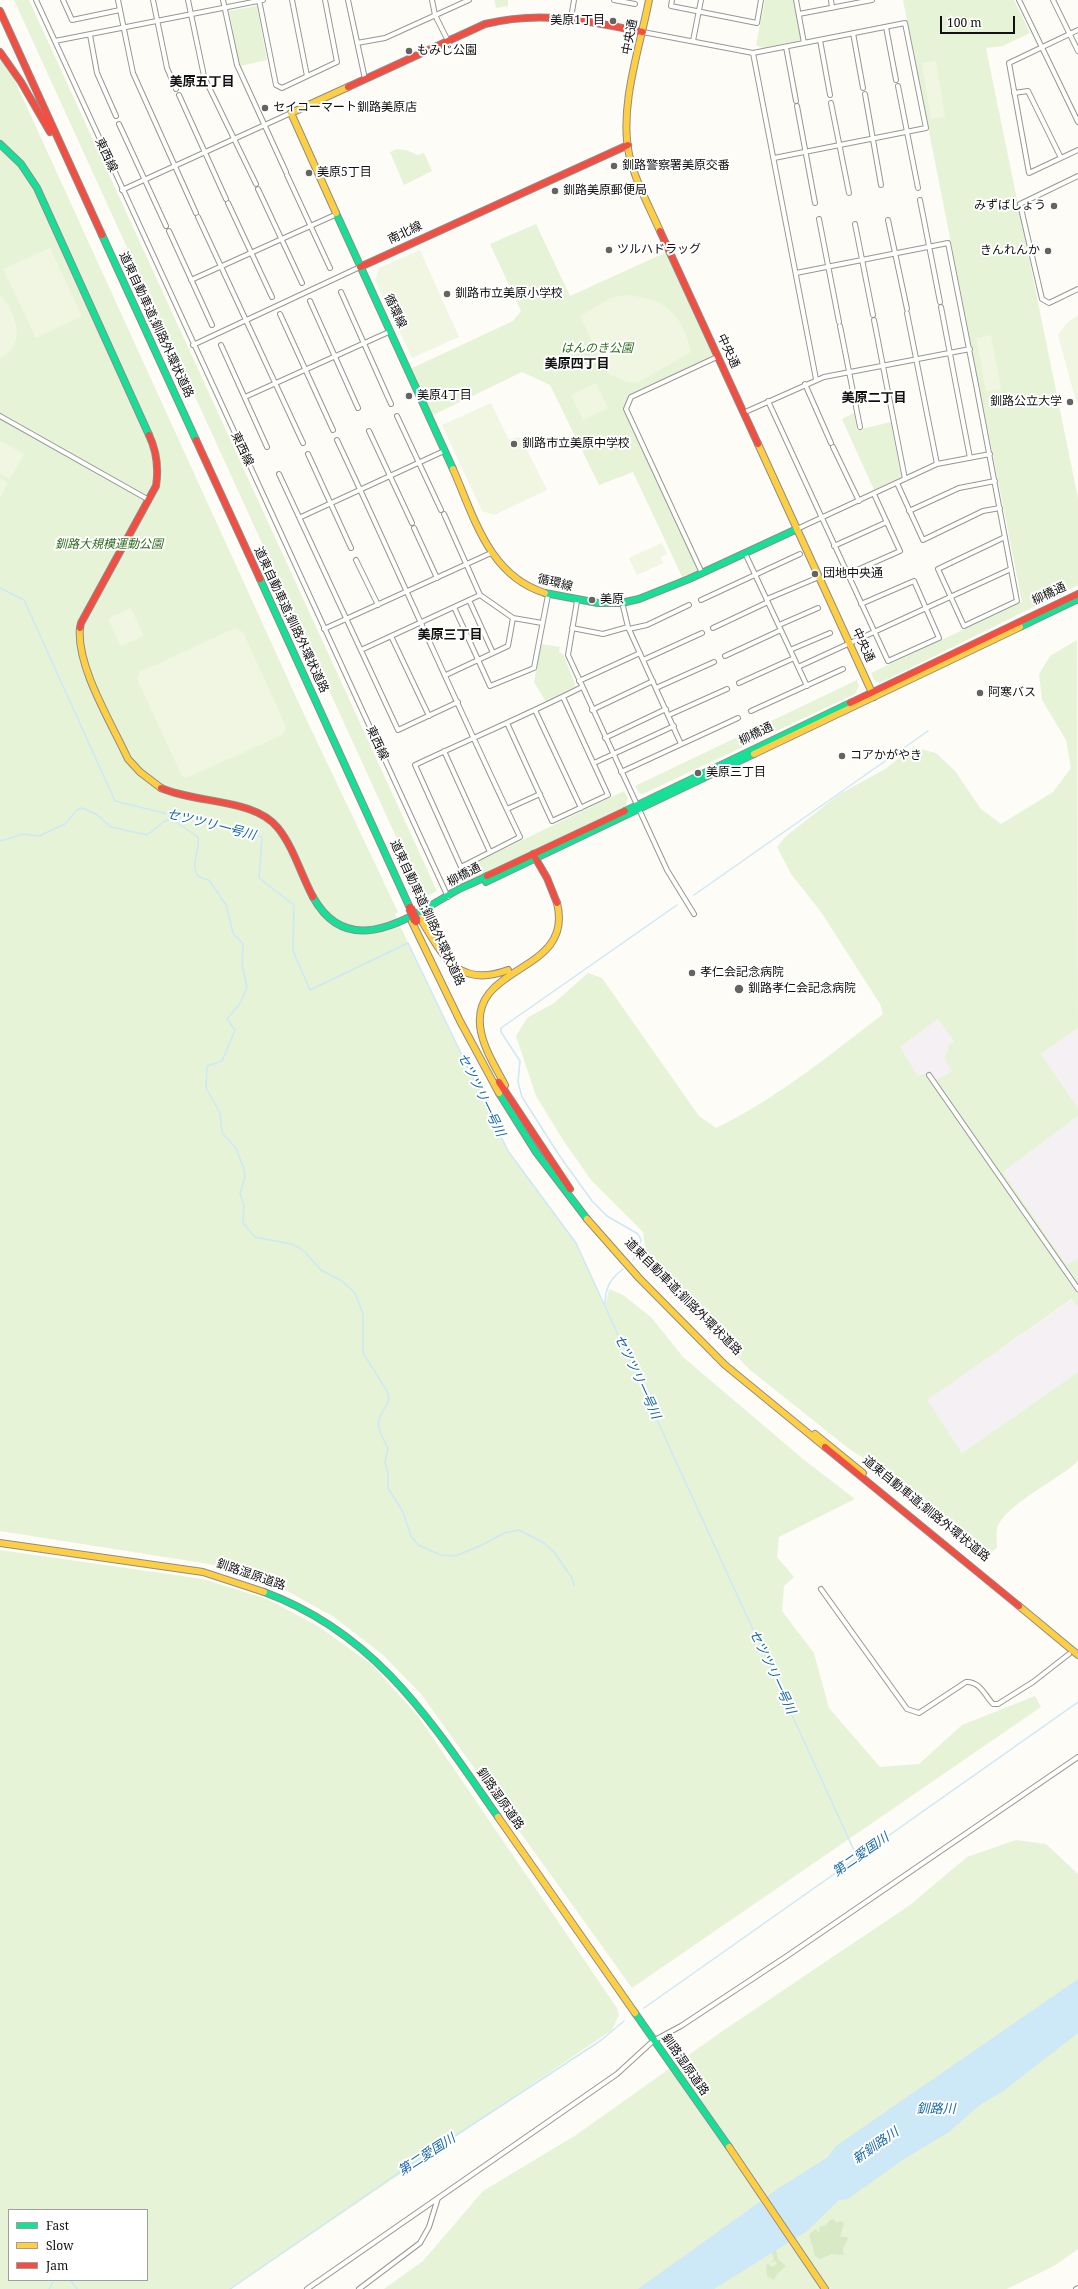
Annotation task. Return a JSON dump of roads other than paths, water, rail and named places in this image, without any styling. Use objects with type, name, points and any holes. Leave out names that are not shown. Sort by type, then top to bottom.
[{"type":"main road","name":"中央通","points":[[649,0],[629,109],[628,145],[630,160],[644,196],[717,357],[873,695]]},
{"type":"main road","name":"道東自動車道;釧路外環状道路","points":[[0,11],[410,908]]},
{"type":"main road","points":[[291,113],[485,24],[515,16],[544,15],[571,18],[643,32]]},
{"type":"main road","name":"道東自動車道;釧路外環状道路","points":[[0,22],[475,1050],[514,1119],[546,1166],[612,1250],[675,1317],[725,1365],[1078,1655]]},
{"type":"main road","points":[[0,52],[21,82],[50,132]]},
{"type":"main road","name":"循環線","points":[[291,113],[491,553],[502,568],[516,581],[536,592],[577,601],[622,602],[642,599],[797,529]]},
{"type":"main road","name":"柳橋通","points":[[0,144],[11,152],[25,168],[37,188],[152,438],[156,451],[158,474],[156,486],[85,613],[79,632],[80,651],[84,664],[128,759],[147,779],[167,792],[252,810],[268,818],[285,836],[317,905],[332,920],[342,926],[364,931],[385,928],[1078,599]]},
{"type":"main road","name":"南北線","points":[[360,267],[628,145]]},
{"type":"main road","name":"柳橋通","points":[[873,695],[1078,594]]},
{"type":"main road","points":[[416,921],[445,959],[464,973],[485,977],[494,975],[533,957],[549,940],[555,919],[551,900],[534,857]]},
{"type":"main road","points":[[519,1115],[487,1049],[480,1023],[484,1000],[489,990],[504,977],[536,961],[551,948],[557,937],[559,926],[559,908],[534,857]]},
{"type":"main road","name":"道東自動車道;釧路外環状道路","points":[[416,921],[480,1047],[519,1115],[581,1204],[616,1247],[690,1325],[770,1397],[1078,1649]]},
{"type":"main road","name":"釧路湿原道路","points":[[0,1544],[203,1572],[226,1578],[284,1598],[323,1620],[368,1650],[397,1679],[428,1718],[825,2289]]},
{"type":"street","name":"東西線","points":[[36,0],[193,345],[448,897]]},
{"type":"street","points":[[63,0],[72,20],[120,10]]},
{"type":"street","points":[[118,0],[133,73],[174,166],[222,266],[303,443]]},
{"type":"street","points":[[153,0],[167,68],[176,89]]},
{"type":"street","points":[[188,0],[204,76]]},
{"type":"street","points":[[223,0],[237,65],[330,268]]},
{"type":"street","points":[[55,41],[260,0],[276,86],[282,88],[337,62],[325,0]]},
{"type":"street","points":[[292,0],[307,76]]},
{"type":"street","points":[[350,0],[365,79]]},
{"type":"street","points":[[432,0],[435,15],[448,41]]},
{"type":"street","points":[[357,43],[385,38],[469,0]]},
{"type":"street","points":[[571,18],[574,0]]},
{"type":"street","points":[[614,0],[635,4]]},
{"type":"street","points":[[672,0],[671,6],[757,23],[761,0]]},
{"type":"street","points":[[693,41],[701,0]]},
{"type":"street","points":[[796,0],[804,43]]},
{"type":"street","points":[[831,0],[832,8]]},
{"type":"street","points":[[799,14],[872,0]]},
{"type":"street","points":[[1019,0],[1078,122]]},
{"type":"street","points":[[1053,0],[1078,51]]},
{"type":"street","points":[[643,32],[753,52],[786,47],[905,23],[926,128],[774,158]]},
{"type":"street","points":[[886,27],[896,80]]},
{"type":"street","points":[[1078,30],[1009,63],[1029,173],[1078,150]]},
{"type":"street","points":[[853,33],[863,88]]},
{"type":"street","points":[[90,35],[97,73],[116,116]]},
{"type":"street","points":[[820,40],[830,95]]},
{"type":"street","points":[[786,47],[796,101]]},
{"type":"street","points":[[753,52],[816,380]]},
{"type":"street","points":[[206,81],[256,184]]},
{"type":"street","points":[[898,86],[918,188]]},
{"type":"street","points":[[1014,93],[1028,91],[1061,158]]},
{"type":"street","points":[[865,94],[881,185]]},
{"type":"street","points":[[179,96],[272,297]]},
{"type":"street","points":[[831,103],[849,193]]},
{"type":"street","points":[[797,106],[815,204]]},
{"type":"street","points":[[122,190],[291,113]]},
{"type":"street","points":[[119,124],[166,226]]},
{"type":"street","points":[[1078,176],[1020,204],[1042,299],[1048,302],[1078,289]]},
{"type":"street","points":[[258,189],[302,283]]},
{"type":"street","points":[[920,200],[940,302]]},
{"type":"street","points":[[191,280],[337,214]]},
{"type":"street","points":[[819,219],[860,427]]},
{"type":"street","points":[[888,220],[896,253],[937,464]]},
{"type":"street","points":[[855,224],[905,479]]},
{"type":"street","points":[[169,231],[212,325]]},
{"type":"street","points":[[796,273],[948,243],[970,349],[1017,601],[964,626],[938,569],[1005,537]]},
{"type":"street","name":"南北線","points":[[193,345],[360,267]]},
{"type":"street","points":[[341,292],[391,404]]},
{"type":"street","points":[[310,301],[336,356],[358,408]]},
{"type":"street","points":[[941,307],[970,458]]},
{"type":"street","points":[[280,314],[333,430]]},
{"type":"street","points":[[246,397],[391,331]]},
{"type":"street","points":[[221,345],[246,397],[267,447]]},
{"type":"street","points":[[743,413],[816,380],[849,372],[970,349]]},
{"type":"street","points":[[702,573],[626,409],[631,397],[717,357]]},
{"type":"street","points":[[805,384],[859,501]]},
{"type":"street","points":[[768,401],[821,518],[848,574],[861,604],[888,661],[939,638],[914,581],[861,604]]},
{"type":"street","points":[[0,416],[149,500]]},
{"type":"street","points":[[397,416],[442,510]]},
{"type":"street","points":[[369,431],[412,523]]},
{"type":"street","points":[[337,440],[446,675],[458,702],[474,737],[507,809],[520,837],[461,867],[415,765],[474,737],[582,688]]},
{"type":"street","points":[[301,517],[444,451]]},
{"type":"street","points":[[308,454],[351,548]]},
{"type":"street","points":[[797,529],[937,464],[990,454]]},
{"type":"street","points":[[279,474],[301,517],[398,730],[458,702]]},
{"type":"street","points":[[909,511],[959,488],[995,481]]},
{"type":"street","points":[[897,483],[923,540],[983,511],[1000,508]]},
{"type":"street","points":[[848,574],[900,551],[874,494]]},
{"type":"street","points":[[444,514],[480,595],[513,618],[542,623]]},
{"type":"street","points":[[834,546],[887,522]]},
{"type":"street","points":[[414,528],[437,578]]},
{"type":"street","points":[[324,629],[491,553]]},
{"type":"street","points":[[745,553],[807,686]]},
{"type":"street","points":[[701,600],[800,554]]},
{"type":"street","points":[[356,560],[378,605]]},
{"type":"street","points":[[798,667],[1011,569]]},
{"type":"street","points":[[713,628],[767,600],[819,577]]},
{"type":"street","points":[[454,607],[490,686],[534,668],[548,594]]},
{"type":"street","points":[[361,650],[480,595]]},
{"type":"street","points":[[469,600],[494,654]]},
{"type":"street","points":[[577,601],[568,655],[592,710],[667,870],[694,914]]},
{"type":"street","points":[[622,602],[628,628],[681,744]]},
{"type":"street","points":[[572,628],[603,634],[647,625],[689,606]]},
{"type":"street","points":[[779,625],[818,608]]},
{"type":"street","points":[[446,675],[494,654],[508,646],[513,618]]},
{"type":"street","points":[[726,656],[781,630]]},
{"type":"street","points":[[643,660],[702,633]]},
{"type":"street","points":[[790,650],[830,633]]},
{"type":"street","points":[[391,636],[428,716]]},
{"type":"street","points":[[579,681],[640,653]]},
{"type":"street","points":[[739,684],[794,658]]},
{"type":"street","points":[[656,688],[714,662]]},
{"type":"street","points":[[751,711],[843,668]]},
{"type":"street","points":[[592,710],[653,681]]},
{"type":"street","points":[[669,715],[727,689]]},
{"type":"street","points":[[507,723],[552,821],[581,808],[608,795],[563,697]]},
{"type":"street","points":[[605,738],[666,709]]},
{"type":"street","points":[[535,710],[581,808]]},
{"type":"street","points":[[621,772],[738,718]]},
{"type":"street","points":[[594,763],[674,726]]},
{"type":"street","points":[[444,751],[490,852]]},
{"type":"street","points":[[507,809],[540,794]]},
{"type":"street","points":[[929,1075],[1078,1289]]},
{"type":"street","points":[[821,1589],[906,1709],[913,1713],[919,1713],[966,1682],[972,1681],[977,1684],[993,1704],[998,1704],[1033,1682],[1069,1654]]},
{"type":"street","points":[[307,2289],[617,2074],[655,2043],[787,1956],[1078,1757]]},
{"type":"street","points":[[359,2289],[412,2251],[420,2243],[429,2227],[438,2198]]},
{"type":"water","name":"釧路川","points":[[1078,1979],[1078,2033],[1002,2092],[981,2104],[949,2132],[904,2159],[848,2199],[839,2200],[807,2231],[714,2289],[638,2289],[779,2188],[828,2157],[836,2146]]},
{"type":"waterway","name":"セツツリ一号川","points":[[0,588],[24,600],[115,801],[262,837],[259,878],[294,905],[293,951],[310,990],[408,943],[508,1151],[576,1243],[857,1857]]},
{"type":"waterway","points":[[694,895],[928,731]]},
{"type":"waterway","points":[[0,841],[23,834],[39,836],[65,824],[77,810],[82,808],[96,814],[111,827],[147,835],[165,821],[172,819],[198,837],[195,869],[201,878],[209,880],[226,905],[233,933],[243,944],[242,965],[247,987],[241,1002],[227,1019],[235,1030],[222,1061],[207,1066],[206,1088],[220,1113],[222,1133],[236,1148],[244,1169],[245,1177],[240,1193],[244,1206],[243,1223],[255,1237],[291,1244],[298,1247],[305,1252],[321,1270],[342,1281],[355,1293],[363,1314],[363,1353],[387,1391],[389,1399],[379,1423],[380,1432],[388,1449],[385,1462],[388,1473],[388,1488],[403,1512],[411,1536],[418,1545],[441,1555],[455,1556],[482,1545],[504,1533],[519,1530],[544,1543],[554,1552],[572,1578],[574,1586]]},
{"type":"waterway","points":[[633,1260],[637,1255],[641,1240],[638,1234],[607,1216],[592,1201],[559,1155],[522,1097],[518,1082],[520,1061],[501,1032],[501,1028],[677,905]]},
{"type":"waterway","points":[[605,1306],[607,1289],[614,1277],[623,1269]]},
{"type":"waterway","name":"第二愛国川","points":[[644,2008],[1078,1702]]},
{"type":"waterway","name":"第二愛国川","points":[[230,2289],[391,2178],[600,2041],[624,2021]]},
{"type":"waterway","points":[[49,2289],[53,2281]]},
{"type":"waterway","points":[[71,2281],[77,2289]]},
{"type":"place","name":"美原1丁目","points":[[613,21]]},
{"type":"place","name":"もみじ公園","points":[[409,51]]},
{"type":"place","name":"セイコーマート釧路美原店","points":[[265,108]]},
{"type":"place","name":"釧路警察署美原交番","points":[[614,166]]},
{"type":"place","name":"美原5丁目","points":[[309,173]]},
{"type":"place","name":"釧路美原郵便局","points":[[555,191]]},
{"type":"place","name":"みずばしょう","points":[[1054,206]]},
{"type":"place","name":"ツルハドラッグ","points":[[609,250]]},
{"type":"place","name":"きんれんか","points":[[1048,251]]},
{"type":"place","name":"釧路市立美原小学校","points":[[447,294]]},
{"type":"place","name":"美原4丁目","points":[[409,396]]},
{"type":"place","name":"釧路公立大学","points":[[1070,402]]},
{"type":"place","name":"釧路市立美原中学校","points":[[514,444]]},
{"type":"place","name":"団地中央通","points":[[815,574]]},
{"type":"place","name":"美原","points":[[592,600]]},
{"type":"place","name":"阿寒バス","points":[[980,693]]},
{"type":"place","name":"コアかがやき","points":[[842,756]]},
{"type":"place","name":"美原三丁目","points":[[698,773]]},
{"type":"place","name":"孝仁会記念病院","points":[[692,973]]},
{"type":"place","name":"釧路孝仁会記念病院","points":[[739,989]]},
{"type":"district","name":"美原五丁目","points":[[202,82]]},
{"type":"district","name":"美原四丁目","points":[[577,364]]},
{"type":"district","name":"美原二丁目","points":[[874,398]]},
{"type":"district","name":"美原三丁目","points":[[450,635]]},
{"type":"park label","name":"はんのき公園","points":[[597,349]]},
{"type":"park label","name":"釧路大規模運動公園","points":[[109,545]]},
{"type":"water label","name":"新釧路川","points":[[876,2146]]}]
